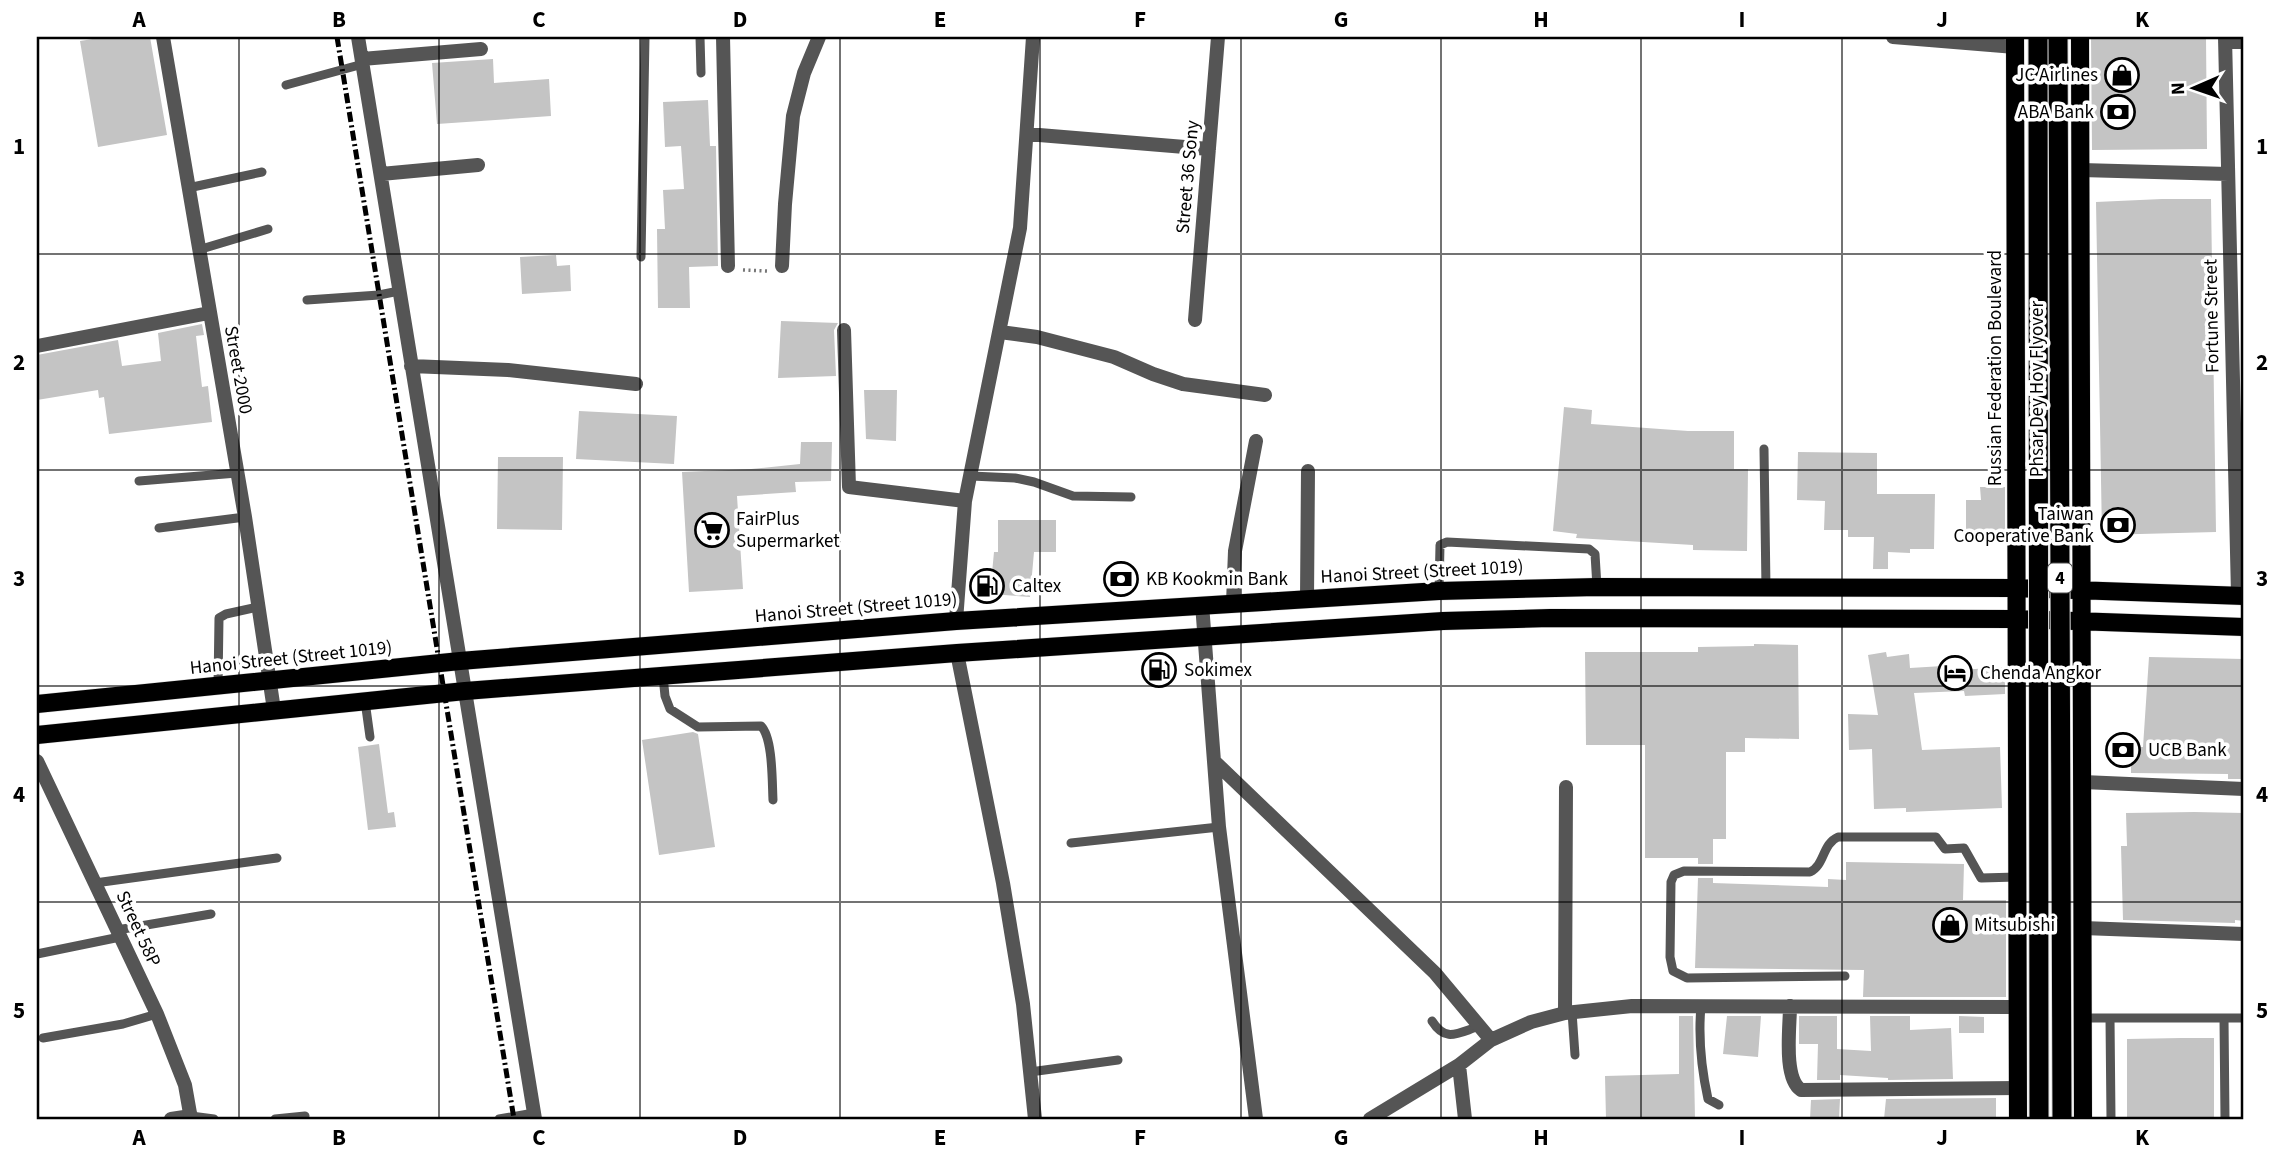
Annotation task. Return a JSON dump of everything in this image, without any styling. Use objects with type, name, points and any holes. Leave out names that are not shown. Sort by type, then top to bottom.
[{"type":"highway","name":"Phsar Dey Hoy Flyover","points":[[2038,37],[2039,1119]]},
{"type":"highway","name":"Phsar Dey Hoy Flyover","points":[[2059,37],[2062,1119]]},
{"type":"main road","points":[[2080,37],[2083,1119]]},
{"type":"main road","name":"Russian Federation Boulevard","points":[[2015,42],[2018,1119]]},
{"type":"main road","points":[[2016,197],[2026,213],[2046,220],[2068,214],[2081,198]]},
{"type":"main road","name":"Hanoi Street (Street 1019)","points":[[37,704],[460,661],[956,621],[1439,591],[1597,587],[2082,588],[2241,595]]},
{"type":"main road","points":[[37,735],[465,691],[1203,635],[1443,621],[1550,618],[2016,619],[2244,627]]},
{"type":"main road","points":[[2017,930],[2031,910],[2051,903],[2072,910],[2083,928]]},
{"type":"street","name":"Street 2000","points":[[163,37],[245,517],[274,710]]},
{"type":"street","points":[[358,37],[535,1116]]},
{"type":"street","points":[[723,37],[728,265]]},
{"type":"street","points":[[782,266],[793,116],[804,72],[819,37]]},
{"type":"street","points":[[956,621],[965,501],[1020,228],[1033,37]]},
{"type":"street","name":"Street 36 Sony","points":[[1195,320],[1218,37]]},
{"type":"street","points":[[1894,37],[2015,42]]},
{"type":"street","points":[[2225,39],[2244,43]]},
{"type":"street","name":"Fortune Street","points":[[2225,39],[2228,174],[2238,308],[2241,595]]},
{"type":"street","points":[[362,61],[481,49]]},
{"type":"street","points":[[1027,134],[1209,149]]},
{"type":"street","points":[[381,174],[478,165]]},
{"type":"street","points":[[2081,170],[2228,174]]},
{"type":"street","points":[[37,346],[209,313]]},
{"type":"street","points":[[844,330],[849,487],[965,501]]},
{"type":"street","points":[[1000,332],[1037,337],[1114,357],[1183,384],[1265,395]]},
{"type":"street","points":[[411,366],[508,370],[636,384]]},
{"type":"street","points":[[1233,603],[1235,551],[1256,441]]},
{"type":"street","points":[[1307,599],[1308,471]]},
{"type":"street","points":[[1202,604],[1219,827],[1256,1119]]},
{"type":"street","points":[[957,653],[1003,883],[1023,1004],[1035,1119]]},
{"type":"street","name":"Street 58P","points":[[37,761],[157,1014],[185,1086],[191,1117]]},
{"type":"street","points":[[1214,761],[1435,973],[1491,1040]]},
{"type":"street","points":[[2082,782],[2244,789]]},
{"type":"street","points":[[1566,786],[1568,1012]]},
{"type":"street","points":[[2083,928],[2244,934]]},
{"type":"street","points":[[1370,1119],[1459,1065],[1491,1040],[1531,1022],[1568,1012],[1633,1006],[2017,1007]]},
{"type":"street","points":[[1790,1006],[1792,1080],[1801,1090],[2018,1087]]},
{"type":"street","points":[[1459,1065],[1465,1119]]},
{"type":"street","points":[[172,1119],[191,1117]]},
{"type":"lane","points":[[641,257],[645,37]]},
{"type":"lane","points":[[700,37],[701,73]]},
{"type":"lane","points":[[286,85],[362,61]]},
{"type":"lane","points":[[188,188],[262,172]]},
{"type":"lane","points":[[198,250],[268,229]]},
{"type":"lane","points":[[307,300],[400,291]]},
{"type":"lane","points":[[1765,449],[1766,588]]},
{"type":"lane","points":[[139,481],[237,473]]},
{"type":"lane","points":[[971,476],[1015,478],[1073,496],[1131,497]]},
{"type":"lane","points":[[159,528],[245,517]]},
{"type":"lane","points":[[1439,591],[1440,545],[1447,542],[1589,549],[1595,554],[1597,587]]},
{"type":"lane","points":[[218,686],[219,618],[258,607]]},
{"type":"lane","points":[[663,676],[665,696],[670,709],[698,727],[764,728],[773,800]]},
{"type":"lane","points":[[365,701],[370,737]]},
{"type":"lane","points":[[1071,843],[1219,827]]},
{"type":"lane","points":[[1845,976],[1687,978],[1673,971],[1670,957],[1671,883],[1674,875],[1685,871],[1810,872],[1816,870],[1831,840],[1838,837],[1936,837],[1945,849],[1964,848],[1981,878],[2017,877]]},
{"type":"lane","points":[[95,883],[277,858]]},
{"type":"lane","points":[[37,954],[211,914]]},
{"type":"lane","points":[[1701,1006],[1701,1069],[1708,1099],[1719,1105]]},
{"type":"lane","points":[[1568,1012],[1575,1055]]},
{"type":"lane","points":[[43,1038],[123,1024],[157,1014]]},
{"type":"lane","points":[[2083,1018],[2244,1018]]},
{"type":"lane","points":[[2110,1018],[2111,1119]]},
{"type":"lane","points":[[2224,1018],[2225,1119]]},
{"type":"lane","points":[[1432,1021],[1440,1033],[1447,1036],[1480,1026]]},
{"type":"lane","points":[[1030,1072],[1118,1060]]},
{"type":"lane","points":[[275,1119],[305,1116]]},
{"type":"lane","points":[[499,1119],[535,1116]]},
{"type":"lane","points":[[191,1117],[214,1119]]},
{"type":"path","points":[[728,265],[734,269],[764,272],[782,266]]},
{"type":"building","points":[[105,37],[150,37],[167,135],[98,147],[80,41]]},
{"type":"building","points":[[2091,37],[2206,37],[2207,149],[2092,150]]},
{"type":"building","points":[[493,59],[494,83],[549,79],[551,116],[437,124],[432,63]]},
{"type":"building","points":[[708,100],[710,146],[716,146],[718,266],[689,267],[690,308],[658,308],[657,229],[665,229],[663,190],[684,189],[681,146],[665,147],[663,102]]},
{"type":"building","points":[[2211,199],[2216,532],[2102,535],[2096,202]]},
{"type":"building","points":[[556,255],[557,266],[570,265],[571,291],[522,294],[520,257]]},
{"type":"building","points":[[781,321],[838,323],[834,330],[836,376],[778,378]]},
{"type":"building","points":[[202,324],[204,335],[196,336],[202,387],[208,386],[212,422],[109,434],[104,397],[99,398],[98,390],[37,400],[37,355],[118,340],[122,366],[161,361],[158,333]]},
{"type":"building","points":[[864,390],[897,390],[896,441],[866,439]]},
{"type":"building","points":[[1564,407],[1592,410],[1591,424],[1688,431],[1734,431],[1734,469],[1748,469],[1747,551],[1693,550],[1693,545],[1576,538],[1577,534],[1553,531]]},
{"type":"building","points":[[579,411],[677,416],[674,464],[576,459]]},
{"type":"building","name":"FairPlus Supermarket","points":[[801,442],[832,442],[831,481],[795,482],[796,492],[737,496],[743,589],[689,592],[682,472],[800,464]]},
{"type":"building","points":[[1798,452],[1877,453],[1877,494],[1935,494],[1934,549],[1910,549],[1910,553],[1888,552],[1888,569],[1873,569],[1874,537],[1848,537],[1848,530],[1824,530],[1825,501],[1797,500]]},
{"type":"building","points":[[498,457],[563,457],[562,530],[497,529]]},
{"type":"building","points":[[1980,487],[2005,487],[2005,538],[1966,538],[1966,500],[1981,500]]},
{"type":"building","points":[[998,520],[1056,520],[1056,552],[1034,552],[1030,597],[990,594],[994,552],[998,552]]},
{"type":"building","points":[[1798,645],[1799,739],[1745,738],[1745,752],[1726,752],[1726,839],[1713,839],[1713,864],[1698,864],[1698,858],[1645,858],[1645,745],[1586,745],[1585,652],[1698,652],[1698,647]]},
{"type":"building","points":[[1886,652],[1887,657],[1909,654],[1910,668],[1959,665],[1960,670],[2005,667],[2005,694],[1965,696],[1964,691],[1914,693],[1922,750],[2000,747],[2002,808],[1906,812],[1906,808],[1874,809],[1872,749],[1849,750],[1848,714],[1878,715],[1868,655]]},
{"type":"building","points":[[2149,657],[2244,659],[2244,779],[2228,779],[2228,774],[2131,773],[2131,747],[2143,747]]},
{"type":"building","points":[[693,732],[698,734],[715,847],[659,855],[642,740]]},
{"type":"building","points":[[379,744],[388,813],[394,812],[396,827],[368,830],[358,747]]},
{"type":"building","points":[[2126,813],[2244,813],[2244,921],[2123,920],[2121,846],[2127,846]]},
{"type":"building","points":[[1846,862],[1964,864],[1963,900],[2006,900],[2006,997],[1863,997],[1864,970],[1695,968],[1698,878],[1713,878],[1713,883],[1828,887],[1828,879],[1846,880]]},
{"type":"building","points":[[1679,1016],[1693,1016],[1695,1119],[1606,1119],[1605,1076],[1679,1074]]},
{"type":"building","points":[[1727,1016],[1761,1016],[1758,1057],[1723,1054]]},
{"type":"building","points":[[1799,1016],[1837,1016],[1837,1049],[1871,1051],[1870,1016],[1910,1016],[1910,1030],[1951,1028],[1953,1079],[1888,1080],[1840,1075],[1840,1080],[1817,1080],[1818,1044],[1799,1044]]},
{"type":"building","points":[[1959,1016],[1984,1017],[1984,1033],[1959,1033]]},
{"type":"building","points":[[2214,1038],[2214,1119],[2127,1119],[2127,1039]]},
{"type":"building","points":[[1996,1098],[1996,1119],[1884,1119],[1886,1099]]},
{"type":"building","points":[[1840,1099],[1839,1119],[1810,1119],[1811,1100]]},
{"type":"railway","points":[[337,37],[514,1119]]},
{"type":"place","name":"JC Airlines","points":[[2122,75]]},
{"type":"place","name":"ABA Bank","points":[[2118,112]]},
{"type":"place","name":"Taiwan Cooperative Bank","points":[[2118,525]]},
{"type":"place","name":"FairPlus Supermarket","points":[[712,530]]},
{"type":"place","name":"KB Kookmin Bank","points":[[1121,579]]},
{"type":"place","name":"Caltex","points":[[987,586]]},
{"type":"place","name":"Sokimex","points":[[1159,670]]},
{"type":"place","name":"Chenda Angkor","points":[[1955,673]]},
{"type":"place","name":"UCB Bank","points":[[2123,750]]},
{"type":"place","name":"Mitsubishi","points":[[1950,925]]}]
